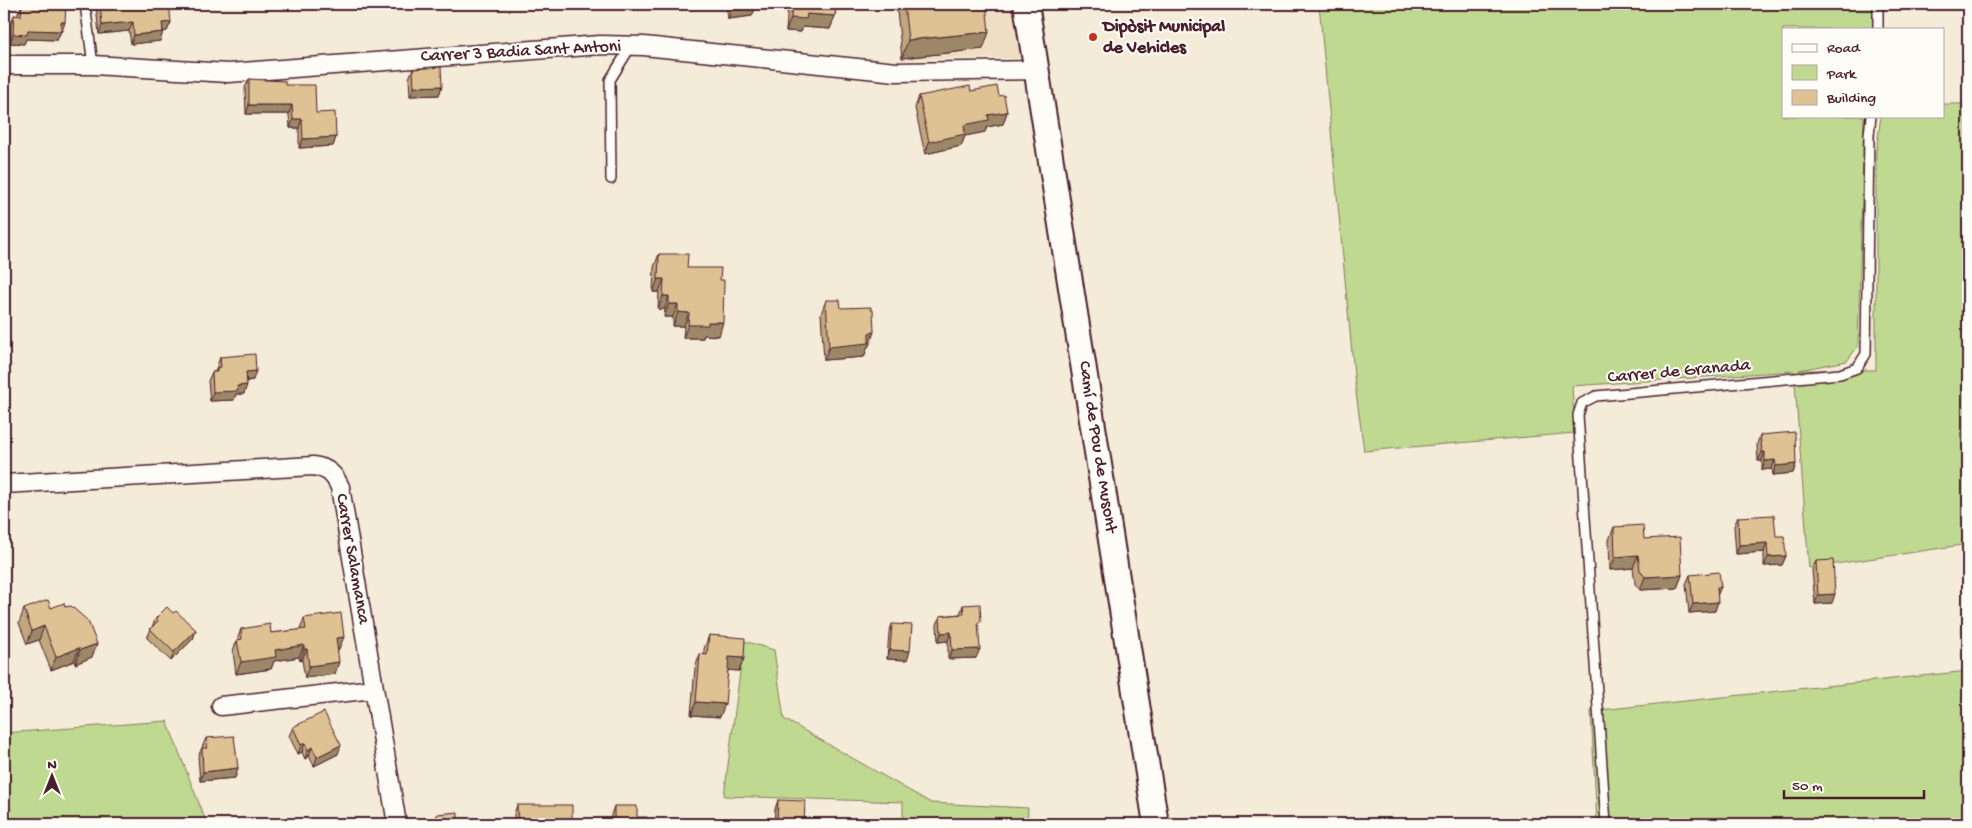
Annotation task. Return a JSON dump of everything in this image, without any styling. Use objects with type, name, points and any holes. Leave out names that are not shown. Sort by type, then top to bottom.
[{"type":"street","name":"Camí de Pou de Musont","points":[[1026,4],[1038,57],[1156,824]]},
{"type":"street","name":"Carrer 3 Badia Sant Antoni","points":[[4,65],[93,65],[228,72],[600,45],[631,46],[896,72],[1038,57]]},
{"type":"street","name":"Carrer Salamanca","points":[[4,484],[313,466],[324,468],[334,475],[340,487],[397,824]]},
{"type":"street","points":[[221,706],[374,689]]},
{"type":"lane","points":[[85,4],[93,65]]},
{"type":"lane","points":[[1878,4],[1878,28]]},
{"type":"lane","points":[[611,179],[610,80],[631,46]]},
{"type":"lane","name":"Carrer de Granada","points":[[1606,824],[1604,819],[1578,415],[1582,403],[1596,396],[1840,374],[1857,368],[1866,354],[1868,145],[1871,118]]},
{"type":"shaded area","points":[[897,4],[1014,4],[1024,58],[902,59]]},
{"type":"green space","points":[[1319,4],[1873,4],[1873,28],[1782,28],[1782,118],[1864,118],[1858,346],[1847,361],[1799,370],[1876,370],[1876,153],[1881,118],[1944,118],[1944,104],[1968,104],[1968,544],[1809,568],[1794,371],[1572,386],[1575,433],[1364,451],[1355,385]]},
{"type":"green space","points":[[744,641],[774,650],[784,719],[931,803],[1028,808],[1027,824],[903,824],[903,802],[724,796]]},
{"type":"green space","points":[[1968,671],[1968,824],[1597,824],[1591,711]]},
{"type":"green space","points":[[167,721],[207,824],[12,824],[4,768],[4,733]]},
{"type":"building","points":[[22,4],[66,6],[65,22],[61,22],[61,31],[28,30],[27,35],[13,34],[14,15],[21,16]]},
{"type":"building","points":[[100,4],[115,4],[116,8],[148,4],[149,7],[169,5],[171,22],[162,23],[163,32],[134,35],[133,22],[102,25]]},
{"type":"building","points":[[730,4],[755,4],[756,7],[731,10]]},
{"type":"building","points":[[792,4],[836,4],[835,16],[807,14],[806,19],[791,18]]},
{"type":"building","points":[[904,4],[986,4],[989,32],[908,40]]},
{"type":"building","points":[[441,67],[442,86],[414,87],[413,69]]},
{"type":"building","points":[[249,79],[285,81],[285,85],[315,85],[316,113],[335,112],[336,137],[303,139],[302,119],[293,119],[292,105],[249,105]]},
{"type":"building","points":[[970,86],[971,91],[997,86],[999,96],[1004,95],[1007,112],[988,115],[989,120],[964,125],[965,134],[929,142],[919,96]]},
{"type":"building","points":[[659,254],[688,254],[687,268],[721,268],[720,280],[724,280],[723,322],[708,322],[708,325],[688,325],[689,313],[678,312],[678,304],[669,304],[669,296],[663,296],[664,279],[658,279]]},
{"type":"building","points":[[826,300],[840,300],[841,308],[871,307],[871,310],[873,310],[874,332],[869,333],[869,343],[829,347]]},
{"type":"building","points":[[255,354],[256,371],[246,372],[247,385],[237,386],[238,391],[213,392],[212,372],[217,372],[217,368],[221,367],[220,357]]},
{"type":"building","points":[[1795,432],[1796,464],[1776,466],[1775,460],[1765,461],[1765,452],[1762,452],[1760,435]]},
{"type":"building","points":[[1774,515],[1776,536],[1784,536],[1786,556],[1768,557],[1767,543],[1739,545],[1738,517]]},
{"type":"building","points":[[1643,525],[1644,539],[1680,537],[1682,575],[1645,577],[1640,570],[1638,555],[1615,557],[1614,527]]},
{"type":"building","points":[[1833,560],[1835,594],[1818,595],[1816,561]]},
{"type":"building","points":[[1719,572],[1721,587],[1717,587],[1718,602],[1693,604],[1690,575]]},
{"type":"building","points":[[48,600],[51,608],[64,603],[65,607],[71,606],[88,621],[97,644],[80,650],[79,648],[56,657],[44,626],[32,631],[24,609]]},
{"type":"building","points":[[980,604],[981,622],[978,622],[980,649],[952,650],[951,632],[941,633],[940,616],[964,614],[963,605]]},
{"type":"building","points":[[167,607],[173,613],[176,611],[196,630],[174,652],[150,629],[158,621],[156,618]]},
{"type":"building","points":[[341,613],[344,637],[336,638],[339,662],[309,666],[307,649],[304,649],[304,645],[275,650],[276,657],[241,662],[237,640],[242,639],[241,629],[270,624],[271,633],[306,629],[304,618]]},
{"type":"building","points":[[892,624],[912,625],[910,651],[890,650]]},
{"type":"building","points":[[709,635],[745,638],[744,658],[729,657],[725,704],[696,702],[700,654],[707,655]]},
{"type":"building","points":[[324,712],[341,745],[317,757],[312,747],[308,750],[305,743],[301,745],[293,727]]},
{"type":"building","points":[[234,736],[238,768],[203,772],[202,748],[207,748],[206,738]]},
{"type":"building","points":[[778,800],[805,801],[804,824],[777,822]]},
{"type":"building","points":[[517,805],[572,805],[572,824],[518,823]]},
{"type":"building","points":[[614,806],[637,806],[637,817],[647,817],[647,824],[614,824]]},
{"type":"building","points":[[458,812],[458,824],[437,824],[437,814]]},
{"type":"place","name":"Dipòsit Municipal de Vehicles","points":[[1093,37]]}]
